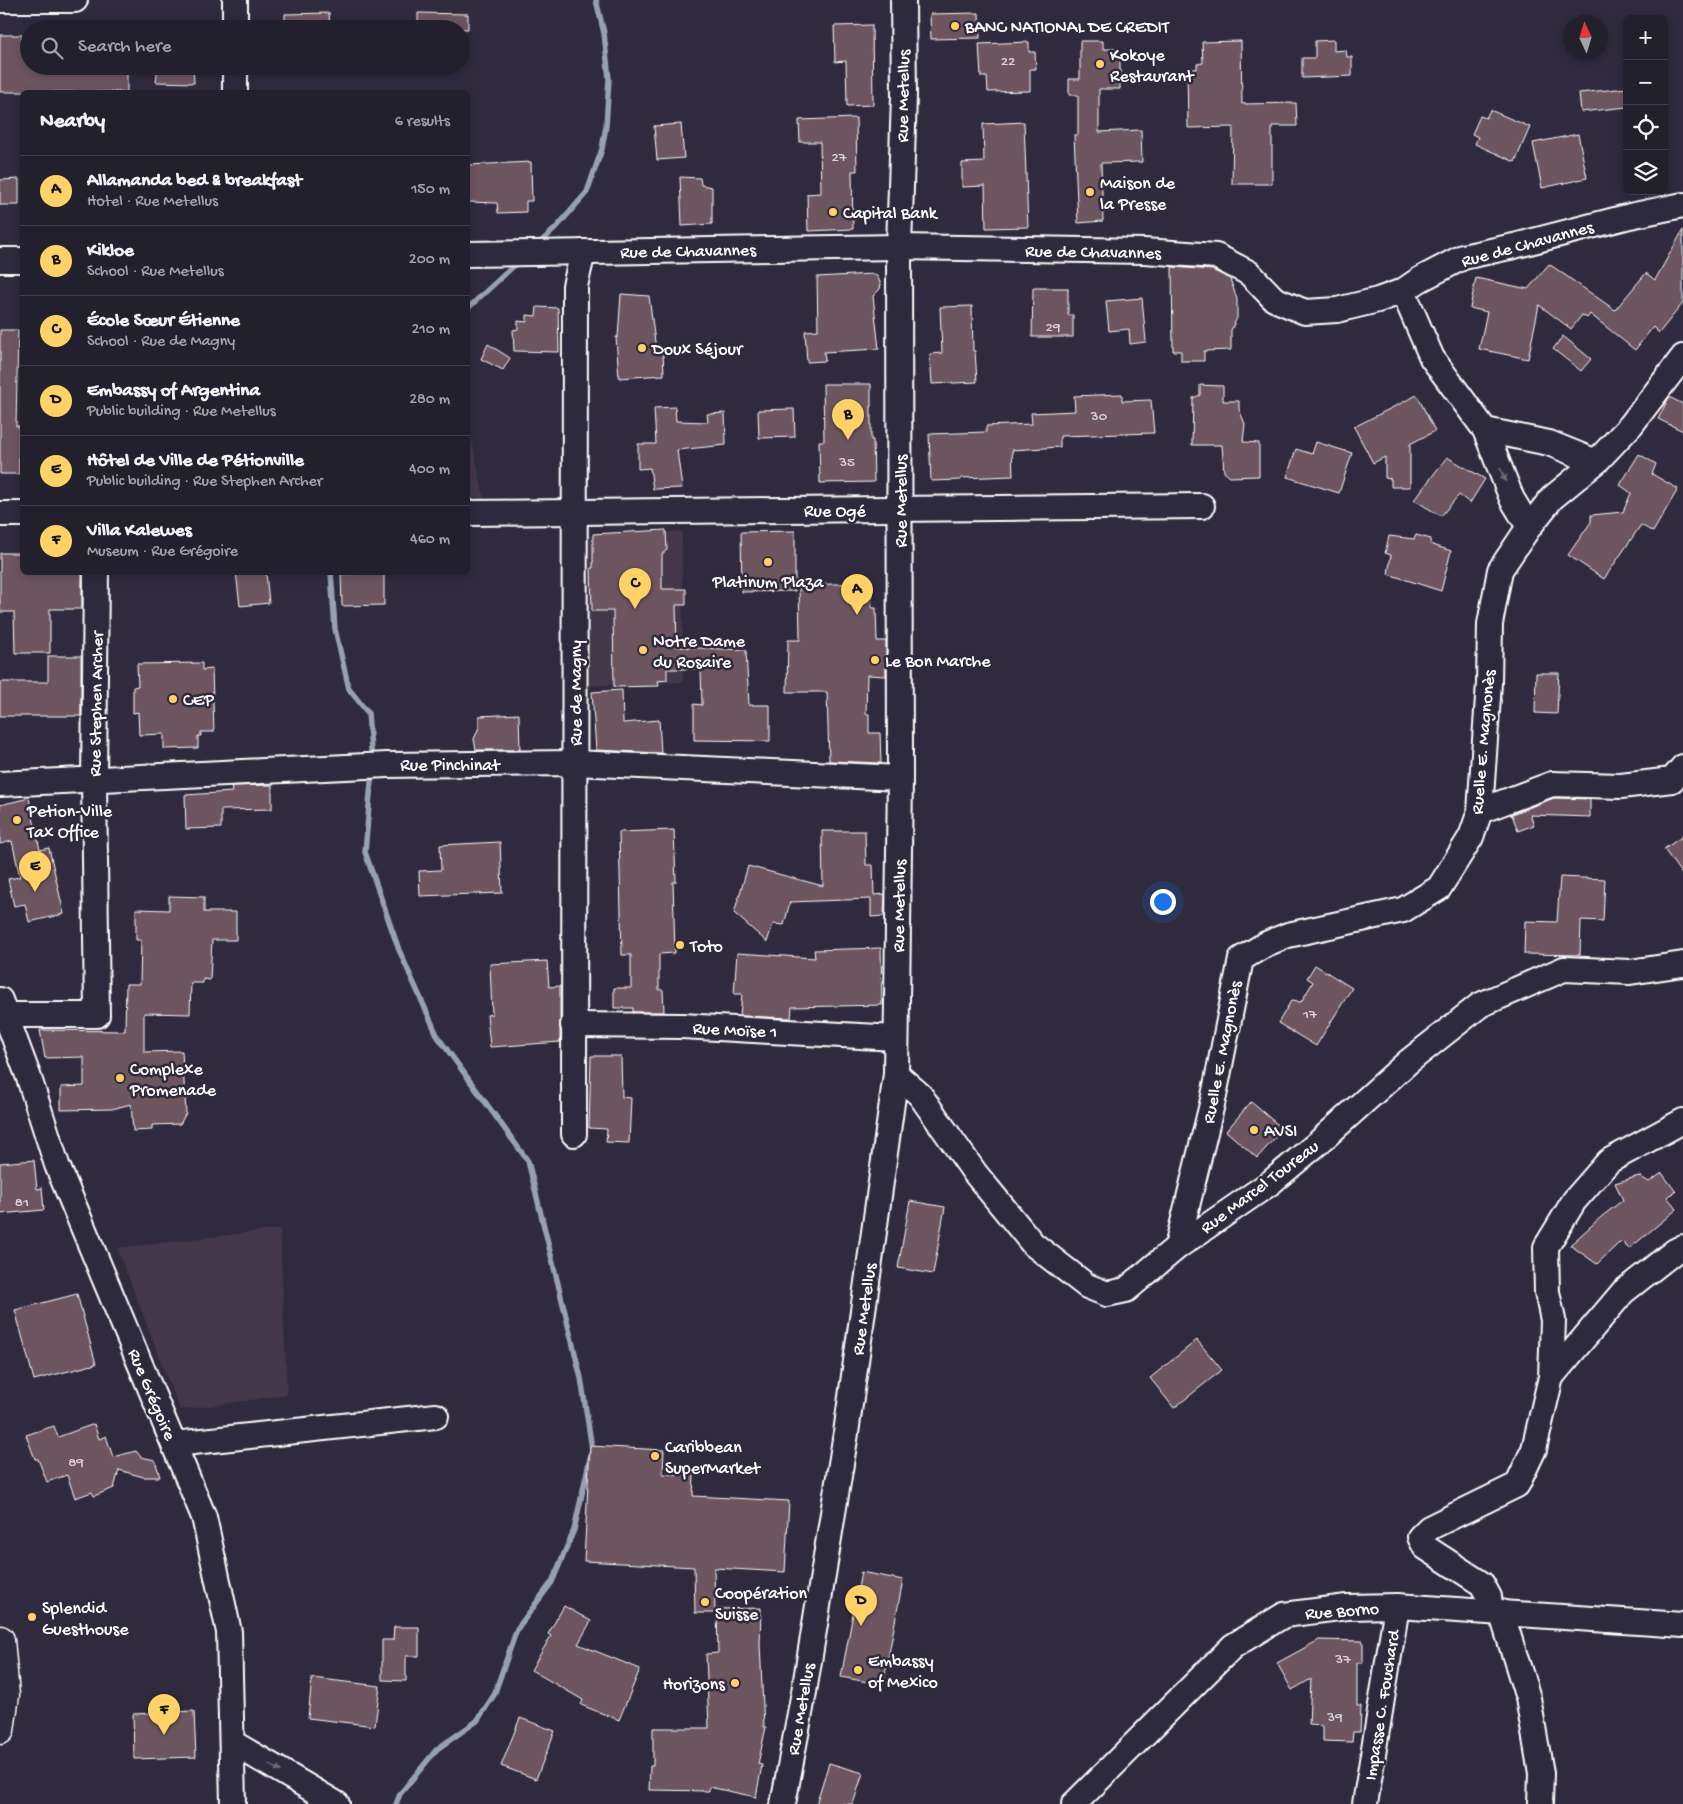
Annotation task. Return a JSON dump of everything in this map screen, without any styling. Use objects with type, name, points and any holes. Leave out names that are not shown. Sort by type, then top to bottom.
[{"type":"main road","points":[[0,1640],[5,1695],[0,1730]]},
{"type":"street","points":[[0,0],[75,0]]},
{"type":"street","points":[[235,0],[235,20]]},
{"type":"street","name":"Rue Metellus","points":[[783,1804],[804,1692],[846,1433],[896,1074],[900,778],[899,247],[904,96],[903,0]]},
{"type":"street","points":[[235,75],[235,90]]},
{"type":"street","name":"Rue de Chavannes","points":[[470,254],[804,247],[899,247],[1144,251],[1216,256],[1249,273],[1274,298],[1305,312],[1337,310],[1378,300],[1403,291],[1463,256],[1514,246],[1630,216],[1683,205]]},
{"type":"street","name":"Rue de Magny","points":[[574,1134],[575,286],[583,252]]},
{"type":"street","points":[[0,260],[20,260]]},
{"type":"street","points":[[1403,291],[1432,358],[1485,430],[1512,499],[1529,527]]},
{"type":"street","name":"Ruelle E. Magnonès","points":[[1177,1247],[1214,1096],[1241,959],[1266,944],[1288,935],[1403,910],[1440,888],[1471,837],[1480,811],[1489,683],[1490,624],[1500,570],[1529,527],[1552,498],[1596,462],[1631,425],[1683,358]]},
{"type":"street","points":[[1485,430],[1549,443],[1596,462]]},
{"type":"street","name":"Rue Ogé","points":[[470,512],[1202,506]]},
{"type":"street","points":[[0,514],[20,514]]},
{"type":"street","name":"Rue Stephen Archer","points":[[3,1008],[97,1015],[94,780],[96,575]]},
{"type":"street","name":"Rue Pinchinat","points":[[0,784],[387,765],[574,764],[900,778]]},
{"type":"street","points":[[1480,811],[1552,784],[1621,786],[1672,780],[1683,767]]},
{"type":"street","name":"Rue Marcel Toureau","points":[[896,1074],[920,1095],[975,1173],[1033,1244],[1087,1286],[1107,1294],[1126,1290],[1177,1247],[1270,1183],[1318,1143],[1408,1062],[1480,1005],[1564,969],[1630,972],[1683,964]]},
{"type":"street","name":"Rue Grégoire","points":[[3,1008],[29,1078],[57,1165],[204,1517],[229,1632],[233,1804]]},
{"type":"street","name":"Rue Moïse 1","points":[[573,1025],[682,1026],[896,1038]]},
{"type":"street","points":[[1540,1804],[1541,1773],[1528,1698],[1489,1596],[1482,1584],[1425,1547],[1420,1537],[1428,1528],[1517,1485],[1534,1449],[1551,1377],[1553,1320],[1547,1292],[1546,1247],[1574,1201],[1609,1161],[1683,1121]]},
{"type":"street","points":[[1551,1377],[1623,1292],[1675,1251],[1683,1247]]},
{"type":"street","points":[[174,1444],[436,1416]]},
{"type":"street","name":"Rue Borno","points":[[1074,1804],[1232,1646],[1284,1614],[1347,1607],[1397,1606],[1683,1625]]},
{"type":"street","name":"Impasse C. Fouchard","points":[[1366,1804],[1397,1606]]},
{"type":"street","points":[[233,1743],[337,1804]]},
{"type":"shaded area","points":[[470,431],[487,512],[470,513]]},
{"type":"shaded area","points":[[682,531],[683,682],[588,686],[585,536]]},
{"type":"shaded area","points":[[280,1229],[287,1395],[180,1410],[117,1248]]},
{"type":"building","points":[[329,13],[329,20],[285,20],[285,14]]},
{"type":"building","points":[[418,13],[468,14],[468,20],[418,20]]},
{"type":"building","name":"BANC NATIONAL DE CREDIT","points":[[979,13],[980,38],[931,39],[930,14]]},
{"type":"building","points":[[872,25],[873,105],[847,106],[846,61],[835,62],[834,26]]},
{"type":"building","points":[[0,35],[20,35],[20,75],[127,75],[127,90],[20,90],[20,92],[0,92]]},
{"type":"building","points":[[1334,40],[1334,51],[1346,50],[1347,57],[1352,57],[1352,76],[1302,78],[1302,58],[1315,58],[1315,41]]},
{"type":"building","points":[[1080,41],[1103,41],[1103,49],[1120,49],[1120,89],[1099,89],[1099,132],[1141,130],[1142,162],[1101,163],[1103,221],[1078,223],[1074,135],[1078,135],[1078,95],[1069,95],[1069,79],[1080,79]]},
{"type":"building","points":[[1241,41],[1242,104],[1296,103],[1297,126],[1272,126],[1272,184],[1232,184],[1233,127],[1188,128],[1187,69],[1197,69],[1197,64],[1203,63],[1202,42]]},
{"type":"building","points":[[1029,42],[1029,52],[1035,52],[1036,69],[1030,69],[1030,91],[988,92],[987,77],[981,77],[979,44]]},
{"type":"building","points":[[157,75],[194,75],[194,83],[156,82]]},
{"type":"building","points":[[1623,88],[1623,107],[1581,112],[1579,93]]},
{"type":"building","points":[[1490,110],[1530,127],[1515,162],[1475,144],[1478,137],[1472,134],[1480,116],[1486,118]]},
{"type":"building","points":[[856,118],[857,171],[852,171],[853,229],[808,231],[807,194],[821,193],[820,142],[800,142],[799,120]]},
{"type":"building","points":[[1024,122],[1028,227],[986,228],[985,186],[962,187],[962,163],[984,162],[983,124]]},
{"type":"building","points":[[681,124],[684,158],[657,160],[654,126]]},
{"type":"building","points":[[1578,134],[1587,178],[1542,188],[1533,143]]},
{"type":"building","points":[[531,162],[532,201],[526,201],[526,212],[498,213],[497,203],[470,202],[470,165]]},
{"type":"building","points":[[680,177],[700,178],[701,185],[712,187],[712,224],[682,226]]},
{"type":"building","points":[[19,179],[19,205],[0,205],[0,180]]},
{"type":"building","points":[[1683,230],[1683,303],[1659,333],[1653,327],[1635,350],[1590,314],[1587,318],[1582,315],[1571,329],[1539,305],[1528,359],[1479,349],[1487,312],[1470,308],[1476,278],[1528,289],[1549,264],[1615,310],[1646,273],[1655,280]]},
{"type":"building","points":[[1172,267],[1212,270],[1230,279],[1237,299],[1237,318],[1231,330],[1231,350],[1204,351],[1204,361],[1181,361],[1181,351],[1173,351]]},
{"type":"building","points":[[872,274],[877,276],[881,284],[880,289],[873,296],[879,349],[824,352],[825,361],[807,362],[805,331],[818,330],[817,277]]},
{"type":"building","points":[[1033,288],[1068,288],[1068,315],[1073,315],[1073,337],[1032,337]]},
{"type":"building","points":[[621,294],[649,296],[656,350],[663,350],[664,375],[619,378],[616,337],[618,337]]},
{"type":"building","points":[[1142,298],[1146,342],[1130,344],[1129,329],[1109,331],[1106,301]]},
{"type":"building","points":[[972,306],[973,351],[975,351],[977,382],[932,384],[930,354],[942,353],[940,307]]},
{"type":"building","points":[[537,307],[558,308],[559,352],[514,351],[513,330],[518,329],[518,321],[527,322],[527,315],[536,316]]},
{"type":"building","points":[[0,330],[18,330],[16,426],[19,426],[19,474],[0,474]]},
{"type":"building","points":[[1563,336],[1591,359],[1581,371],[1553,349]]},
{"type":"building","points":[[488,344],[510,358],[503,370],[481,359]]},
{"type":"building","points":[[823,384],[871,384],[871,440],[873,440],[874,482],[820,483],[819,441],[824,441]]},
{"type":"building","points":[[1200,385],[1223,386],[1223,401],[1239,401],[1239,409],[1245,424],[1243,442],[1259,443],[1259,476],[1230,477],[1224,472],[1222,445],[1192,445],[1193,398],[1200,395]]},
{"type":"building","points":[[1122,394],[1122,401],[1151,400],[1154,433],[1060,436],[1060,447],[1012,450],[1013,476],[931,481],[929,434],[986,432],[986,426],[1032,424],[1031,413],[1075,411],[1074,396]]},
{"type":"building","points":[[1417,395],[1435,431],[1410,444],[1410,487],[1391,487],[1391,479],[1385,478],[1385,457],[1373,463],[1354,427]]},
{"type":"building","points":[[1669,397],[1683,404],[1683,431],[1658,419]]},
{"type":"building","points":[[675,407],[676,421],[708,422],[707,414],[725,413],[726,445],[677,450],[682,488],[653,489],[650,468],[638,469],[638,444],[656,444],[654,408]]},
{"type":"building","points":[[794,409],[795,437],[759,438],[758,410]]},
{"type":"building","points":[[1316,442],[1352,453],[1339,493],[1287,477],[1296,449],[1312,454]]},
{"type":"building","points":[[1639,454],[1656,464],[1652,474],[1678,489],[1653,532],[1641,525],[1604,579],[1568,555],[1591,522],[1591,515],[1623,512],[1631,493],[1620,485]]},
{"type":"building","points":[[1447,457],[1485,479],[1470,503],[1459,495],[1441,516],[1414,500]]},
{"type":"building","points":[[666,530],[667,550],[662,554],[662,589],[686,589],[686,605],[676,605],[677,647],[746,650],[749,705],[770,705],[770,741],[694,740],[694,704],[702,705],[701,669],[667,669],[667,680],[658,681],[659,686],[614,687],[613,611],[592,611],[591,568],[593,568],[593,534]]},
{"type":"building","name":"Platinum Plaza","points":[[795,531],[795,591],[742,592],[741,532]]},
{"type":"building","points":[[1416,535],[1431,539],[1430,544],[1451,551],[1441,591],[1388,574],[1391,555],[1385,553],[1389,536],[1414,539]]},
{"type":"building","points":[[0,553],[20,553],[20,575],[82,575],[82,609],[50,609],[50,653],[15,653],[14,612],[0,612]]},
{"type":"building","points":[[236,575],[266,575],[269,603],[240,606]]},
{"type":"building","points":[[341,575],[384,575],[384,605],[342,606]]},
{"type":"building","points":[[871,583],[872,608],[876,608],[877,641],[886,641],[886,676],[867,675],[866,714],[869,714],[869,733],[880,733],[881,763],[829,761],[827,692],[787,692],[788,640],[800,640],[799,585]]},
{"type":"building","points":[[48,656],[81,656],[81,716],[0,716],[0,682],[48,682]]},
{"type":"building","name":"CEP","points":[[202,663],[202,670],[212,669],[214,732],[201,732],[201,736],[198,736],[198,748],[164,749],[164,734],[139,735],[138,712],[133,713],[133,687],[138,686],[137,664]]},
{"type":"building","points":[[1536,673],[1559,673],[1557,714],[1535,713]]},
{"type":"building","points":[[622,690],[623,723],[659,720],[661,753],[596,750],[592,692]]},
{"type":"building","points":[[519,714],[520,750],[476,750],[474,739],[479,727],[479,716]]},
{"type":"building","points":[[272,785],[272,809],[221,810],[221,828],[186,829],[185,795],[232,792],[231,786]]},
{"type":"building","points":[[29,798],[40,850],[49,848],[64,914],[29,922],[25,904],[14,906],[8,879],[20,877],[12,841],[0,844],[0,805]]},
{"type":"building","points":[[1554,798],[1590,799],[1590,817],[1530,815],[1534,825],[1518,831],[1512,815],[1510,815]]},
{"type":"building","points":[[674,830],[676,882],[673,882],[675,953],[659,954],[659,990],[663,990],[664,1012],[633,1012],[633,1008],[614,1008],[614,988],[631,988],[631,955],[622,955],[619,832]]},
{"type":"building","points":[[822,831],[865,831],[866,865],[873,865],[874,895],[885,894],[884,916],[871,917],[871,899],[790,902],[784,925],[773,924],[767,942],[734,913],[748,866],[823,886]]},
{"type":"building","points":[[1683,836],[1683,876],[1664,849]]},
{"type":"building","points":[[500,842],[502,893],[420,896],[419,871],[441,870],[440,845]]},
{"type":"building","points":[[1560,877],[1605,879],[1603,921],[1581,920],[1580,955],[1524,954],[1525,921],[1557,922]]},
{"type":"building","points":[[169,896],[204,897],[204,912],[236,912],[236,940],[212,940],[210,980],[203,979],[203,983],[191,983],[190,1014],[144,1013],[144,1052],[182,1051],[186,1113],[180,1124],[152,1125],[152,1130],[133,1131],[131,1104],[112,1109],[61,1110],[61,1087],[84,1086],[84,1057],[45,1058],[40,1030],[125,1031],[126,984],[140,984],[141,940],[136,940],[136,909],[169,910]]},
{"type":"building","points":[[881,948],[882,1005],[792,1007],[791,1018],[740,1016],[742,994],[734,994],[737,953],[815,958],[814,950]]},
{"type":"building","points":[[547,961],[549,987],[560,986],[560,1042],[490,1047],[487,1015],[492,1014],[490,964]]},
{"type":"building","points":[[1315,965],[1352,988],[1316,1046],[1278,1023],[1291,1001],[1301,1002],[1313,982],[1307,978]]},
{"type":"building","points":[[591,1056],[621,1056],[622,1097],[631,1098],[629,1143],[606,1142],[607,1129],[589,1128]]},
{"type":"building","name":"AVSI","points":[[1251,1102],[1283,1129],[1257,1158],[1226,1131]]},
{"type":"building","points":[[34,1160],[37,1189],[42,1188],[44,1210],[0,1214],[0,1163]]},
{"type":"building","points":[[1662,1173],[1676,1192],[1667,1197],[1677,1209],[1629,1249],[1621,1241],[1597,1264],[1570,1245],[1623,1200],[1615,1183],[1639,1176],[1649,1182]]},
{"type":"building","points":[[910,1201],[945,1207],[933,1274],[898,1268]]},
{"type":"building","points":[[77,1294],[96,1364],[34,1380],[15,1310]]},
{"type":"building","points":[[1197,1340],[1222,1370],[1174,1408],[1150,1378]]},
{"type":"building","points":[[94,1424],[99,1439],[106,1436],[113,1457],[136,1451],[141,1457],[155,1460],[160,1477],[143,1477],[119,1470],[114,1488],[94,1496],[92,1492],[75,1498],[67,1475],[47,1482],[38,1459],[35,1459],[26,1435],[54,1426],[58,1437]]},
{"type":"building","points":[[590,1446],[664,1450],[663,1474],[694,1475],[693,1496],[789,1501],[785,1572],[714,1568],[715,1613],[695,1613],[694,1567],[584,1561]]},
{"type":"building","points":[[861,1572],[903,1580],[883,1685],[841,1677]]},
{"type":"building","points":[[564,1606],[591,1621],[578,1644],[640,1669],[619,1720],[581,1705],[583,1700],[531,1670],[551,1636],[548,1634]]},
{"type":"building","points":[[761,1608],[760,1644],[764,1727],[766,1727],[758,1764],[762,1765],[756,1797],[709,1787],[709,1791],[649,1790],[650,1766],[653,1766],[653,1728],[709,1728],[706,1654],[718,1653],[717,1609]]},
{"type":"building","points":[[394,1627],[419,1627],[419,1656],[406,1656],[406,1681],[382,1680],[382,1640],[393,1640]]},
{"type":"building","points":[[1319,1640],[1363,1641],[1363,1663],[1357,1663],[1357,1706],[1361,1706],[1360,1732],[1353,1732],[1352,1742],[1323,1741],[1323,1726],[1309,1725],[1311,1679],[1292,1690],[1277,1663]]},
{"type":"building","points":[[312,1678],[380,1686],[375,1726],[308,1718]]},
{"type":"building","points":[[194,1711],[196,1757],[134,1759],[133,1714]]},
{"type":"building","points":[[520,1718],[555,1731],[536,1779],[501,1766]]},
{"type":"building","points":[[829,1763],[863,1773],[853,1804],[816,1804]]},
{"type":"waterway","points":[[537,245],[556,228],[587,192],[602,149],[606,126],[609,79],[604,33],[596,0]]},
{"type":"waterway","points":[[470,306],[519,261]]},
{"type":"waterway","points":[[331,575],[335,629],[349,689],[368,713],[372,762]]},
{"type":"waterway","points":[[372,771],[365,852],[399,950],[438,1037],[528,1161],[581,1378],[592,1449],[574,1530],[552,1582],[517,1629],[494,1695],[477,1721],[437,1749],[400,1794],[396,1804]]},
{"type":"place","name":"BANC NATIONAL DE CREDIT","points":[[955,26]]},
{"type":"place","name":"Kokoye Restaurant","points":[[1100,64]]},
{"type":"place","name":"Maison de la Presse","points":[[1090,192]]},
{"type":"place","name":"Capital Bank","points":[[833,212]]},
{"type":"place","name":"Doux Séjour","points":[[642,348]]},
{"type":"place","name":"Kikloe","points":[[848,440]]},
{"type":"place","name":"Platinum Plaza","points":[[768,562]]},
{"type":"place","name":"École Sœur Étienne","points":[[635,609]]},
{"type":"place","name":"Allamanda bed & breakfast","points":[[857,615]]},
{"type":"place","name":"Notre Dame du Rosaire","points":[[643,650]]},
{"type":"place","name":"Le Bon Marche","points":[[875,660]]},
{"type":"place","name":"CEP","points":[[173,699]]},
{"type":"place","name":"Petion-Ville Tax Office","points":[[17,820]]},
{"type":"place","name":"Hôtel de Ville de Pétionville","points":[[35,892]]},
{"type":"place","name":"Toto","points":[[680,945]]},
{"type":"place","name":"Complexe Promenade","points":[[120,1078]]},
{"type":"place","name":"AVSI","points":[[1254,1130]]},
{"type":"place","name":"Caribbean SuperMarket","points":[[655,1456]]},
{"type":"place","name":"Coopération Suisse","points":[[705,1602]]},
{"type":"place","name":"Splendid Guesthouse","points":[[32,1617]]},
{"type":"place","name":"Embassy of Argentina","points":[[861,1626]]},
{"type":"place","name":"Embassy of Mexico","points":[[858,1670]]},
{"type":"place","name":"Horizons","points":[[735,1683]]},
{"type":"place","name":"Villa Kalewes","points":[[164,1735]]}]
